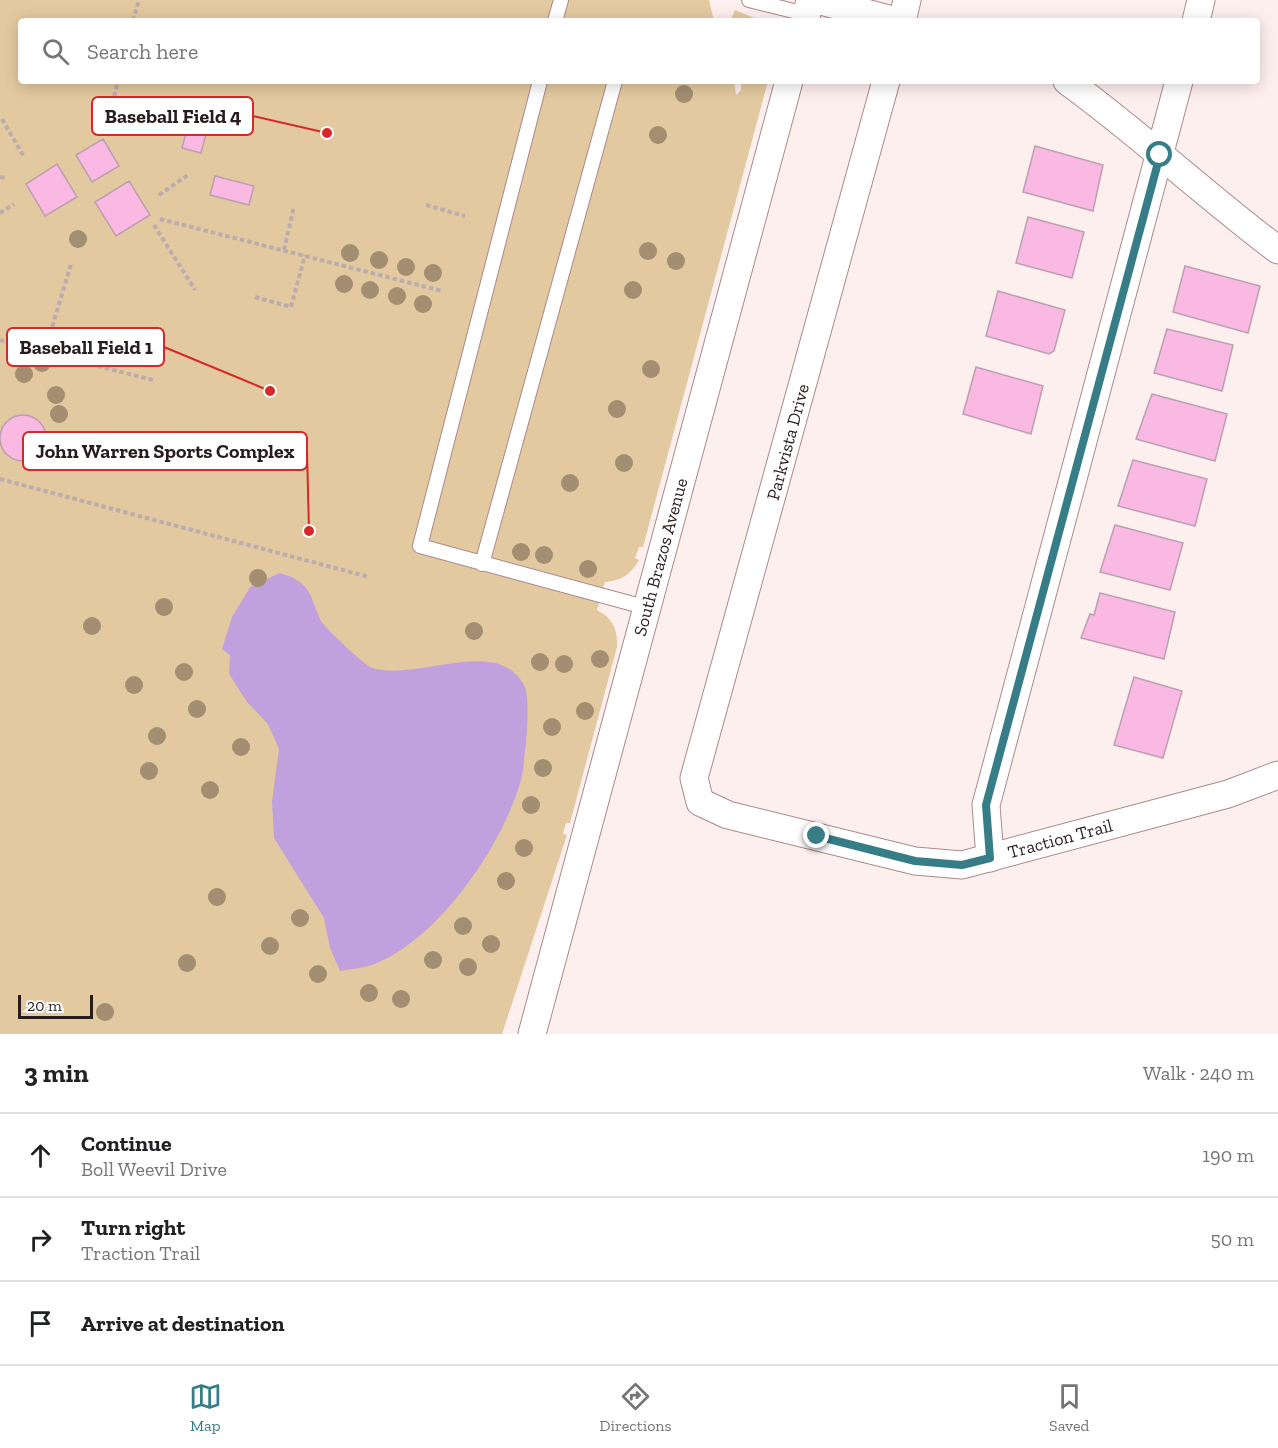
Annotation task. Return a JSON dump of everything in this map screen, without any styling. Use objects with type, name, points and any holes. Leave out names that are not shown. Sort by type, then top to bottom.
[{"type":"street","points":[[903,18],[908,0]]},
{"type":"street","points":[[1197,18],[1201,0]]},
{"type":"street","points":[[809,9],[874,18]]},
{"type":"street","name":"South Brazos Avenue","points":[[532,1034],[788,84]]},
{"type":"street","name":"Parkvista Drive","points":[[700,802],[694,778],[885,84]]},
{"type":"street","points":[[1071,84],[1108,111],[1278,250]]},
{"type":"street","points":[[990,858],[986,805],[1178,84]]},
{"type":"street","name":"Traction Trail","points":[[700,802],[728,815],[915,861],[962,865],[1228,794],[1278,775]]},
{"type":"lane","points":[[556,18],[561,0]]},
{"type":"lane","points":[[749,0],[809,9]]},
{"type":"lane","points":[[539,84],[420,546],[648,608]]},
{"type":"lane","points":[[482,564],[614,84]]},
{"type":"path","points":[[134,18],[139,0]]},
{"type":"path","points":[[105,133],[117,84]]},
{"type":"path","points":[[2,120],[24,157]]},
{"type":"path","points":[[159,195],[188,175]]},
{"type":"path","points":[[0,213],[14,204]]},
{"type":"path","points":[[426,205],[465,216]]},
{"type":"path","points":[[284,250],[294,206]]},
{"type":"path","points":[[160,219],[442,291]]},
{"type":"path","points":[[154,225],[195,290]]},
{"type":"path","points":[[255,297],[291,307],[305,255]]},
{"type":"path","points":[[0,340],[10,343],[26,354],[48,341],[71,264]]},
{"type":"path","points":[[48,341],[58,352],[63,365],[78,361],[153,380]]},
{"type":"path","points":[[0,479],[369,577]]},
{"type":"shaded area","points":[[0,0],[709,0],[713,18],[18,18],[18,84],[734,84],[736,95],[741,90],[741,84],[767,84],[643,547],[639,547],[635,558],[639,560],[625,576],[605,582],[597,610],[611,621],[617,635],[617,647],[570,823],[566,823],[563,834],[567,835],[502,1034],[0,1034]]},
{"type":"shaded area","points":[[735,10],[755,18],[731,18]]},
{"type":"shaded area","points":[[280,573],[304,585],[323,624],[370,667],[388,671],[474,661],[494,663],[511,670],[526,690],[527,731],[521,780],[512,806],[483,861],[464,888],[421,935],[397,953],[364,967],[340,971],[330,948],[324,918],[274,838],[272,801],[279,749],[268,724],[247,702],[229,674],[230,655],[222,649],[232,617],[251,586]]},
{"type":"building","points":[[192,109],[211,114],[201,153],[182,148]]},
{"type":"building","points":[[103,139],[119,166],[92,182],[76,155]]},
{"type":"building","points":[[1035,146],[1103,165],[1093,211],[1023,192]]},
{"type":"building","points":[[57,164],[77,197],[45,216],[26,184]]},
{"type":"building","points":[[215,176],[254,186],[249,205],[210,195]]},
{"type":"building","points":[[129,181],[150,215],[116,236],[95,202]]},
{"type":"building","points":[[1028,217],[1084,232],[1072,278],[1016,263]]},
{"type":"building","points":[[1185,266],[1260,286],[1248,333],[1173,312]]},
{"type":"building","points":[[998,291],[1065,310],[1054,351],[1049,354],[986,336]]},
{"type":"building","points":[[1167,329],[1233,345],[1222,391],[1154,373]]},
{"type":"building","points":[[976,367],[1043,386],[1031,434],[963,414]]},
{"type":"building","points":[[1152,394],[1227,414],[1215,461],[1136,439]]},
{"type":"building","points":[[23,415],[32,416],[39,422],[45,429],[45,447],[39,454],[32,460],[23,461],[14,460],[7,454],[1,447],[0,438],[1,429],[7,422],[14,416]]},
{"type":"building","points":[[1133,460],[1207,479],[1195,526],[1118,506]]},
{"type":"building","points":[[1115,525],[1183,543],[1170,590],[1100,572]]},
{"type":"building","points":[[1100,593],[1175,612],[1164,659],[1081,638],[1090,614],[1094,615]]},
{"type":"building","points":[[1134,677],[1182,691],[1163,758],[1114,745]]},
{"type":"place","name":"Baseball Field 4","points":[[327,133]]},
{"type":"place","name":"Baseball Field 1","points":[[270,391]]},
{"type":"place","name":"John Warren Sports Complex","points":[[309,531]]},
{"type":"route","points":[[817,836],[915,861],[962,865],[990,858],[986,805],[1160,155]]}]
